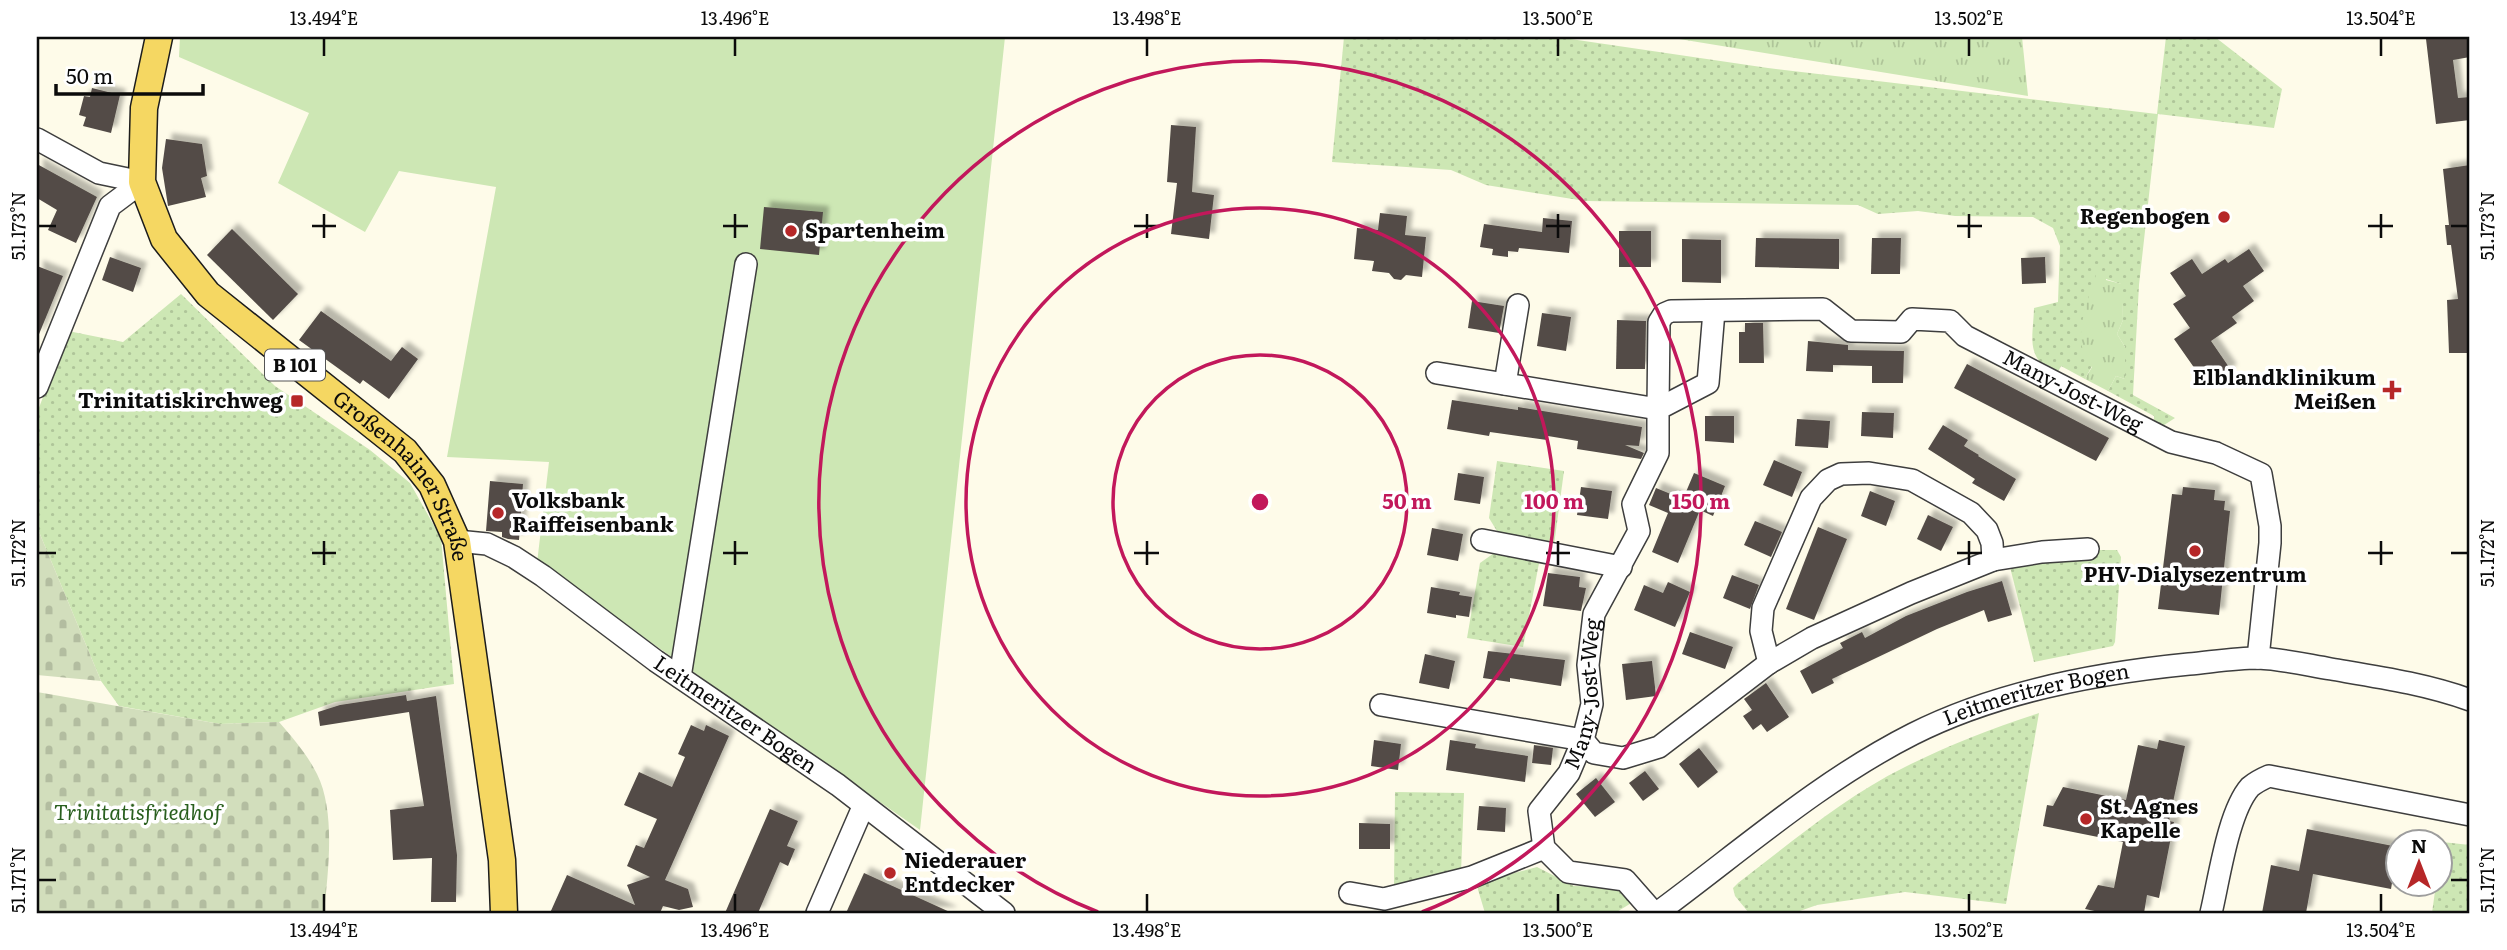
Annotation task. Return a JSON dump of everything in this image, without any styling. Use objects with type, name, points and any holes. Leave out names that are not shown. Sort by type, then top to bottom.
[{"type":"main road","name":"Großenhainer Straße","points":[[159,37],[144,108],[142,182],[164,239],[208,294],[405,451],[432,485],[457,541],[502,860],[504,913]]},
{"type":"street","points":[[37,139],[99,173],[142,182]]},
{"type":"street","points":[[37,387],[110,206],[142,182]]},
{"type":"street","points":[[680,677],[746,264]]},
{"type":"street","points":[[1505,384],[1518,305]]},
{"type":"street","name":"Many-Jost-Weg","points":[[1544,848],[1539,811],[1569,773],[1583,740],[1592,704],[1588,665],[1594,614],[1639,531],[1633,504],[1658,453],[1659,322],[1664,314],[1671,311],[1823,309],[1851,331],[1901,332],[1912,319],[1950,321],[1965,336],[2171,442],[2216,453],[2261,474],[2270,526],[2270,544],[2258,658]]},
{"type":"street","points":[[1437,373],[1658,409],[1708,383],[1714,311]]},
{"type":"street","points":[[1769,663],[1761,631],[1763,608],[1811,498],[1819,487],[1842,474],[1869,473],[1912,480],[1971,513],[1987,530],[1992,542],[1993,560]]},
{"type":"street","points":[[1482,540],[1621,567]]},
{"type":"street","name":"Leitmeritzer Bogen","points":[[457,541],[487,544],[514,557],[543,576],[680,677],[838,785],[863,807],[1004,913]]},
{"type":"street","points":[[1381,705],[1583,740],[1594,753],[1623,758],[1659,747],[1769,663],[1812,638],[1911,593],[1993,560],[2042,552],[2088,549]]},
{"type":"street","name":"Leitmeritzer Bogen","points":[[1656,913],[1837,780],[1912,734],[1994,702],[2086,679],[2155,667],[2258,658],[2421,685],[2470,701]]},
{"type":"street","points":[[2211,913],[2236,809],[2248,789],[2269,776],[2470,815]]},
{"type":"street","points":[[817,913],[863,807]]},
{"type":"street","points":[[1350,893],[1384,899],[1472,877],[1544,848],[1568,872],[1625,880],[1656,913]]},
{"type":"green space","points":[[180,37],[1005,37],[920,830],[537,563],[549,462],[447,457],[496,187],[399,171],[365,232],[278,183],[309,113],[179,57]]},
{"type":"green space","points":[[1344,37],[1557,37],[1768,68],[2157,114],[2166,37],[2215,37],[2282,89],[2274,128],[2158,114],[2139,285],[2133,395],[2175,418],[2161,427],[2154,424],[2154,416],[2108,391],[2116,376],[2125,379],[2125,347],[2117,334],[2123,320],[2121,284],[2106,279],[2092,366],[2085,379],[2061,366],[2056,376],[2039,361],[2032,338],[2034,308],[2058,302],[2060,246],[2053,228],[2033,217],[1955,216],[1918,211],[1878,214],[1858,205],[1585,201],[1486,185],[1451,170],[1332,162]]},
{"type":"green space","points":[[1667,37],[2022,37],[2028,96]]},
{"type":"green space","points":[[2097,272],[2104,275],[2106,280],[2122,284],[2123,320],[2117,334],[2125,347],[2125,379],[2116,376],[2108,391],[2085,379],[2092,367],[2082,346],[2082,321]]},
{"type":"green space","points":[[181,294],[275,386],[370,450],[410,483],[441,538],[454,684],[335,702],[279,722],[220,724],[119,706],[101,681],[37,527],[37,413],[68,331],[123,342]]},
{"type":"green space","points":[[1497,461],[1564,471],[1554,545],[1500,536],[1489,518]]},
{"type":"green space","points":[[37,527],[101,681],[37,675]]},
{"type":"green space","points":[[2090,550],[2117,550],[2121,557],[2113,646],[2034,662],[2010,567]]},
{"type":"green space","points":[[1497,551],[1540,558],[1523,647],[1467,638],[1480,563]]},
{"type":"green space","name":"Trinitatisfriedhof","points":[[37,692],[220,724],[279,722],[309,760],[323,789],[329,824],[324,913],[37,913]]},
{"type":"green space","points":[[2039,713],[2006,904],[1905,892],[1817,905],[1794,913],[1749,913],[1735,896],[1733,888],[1738,883],[1861,792],[1954,744]]},
{"type":"green space","points":[[1395,792],[1464,793],[1461,873],[1394,884]]},
{"type":"green space","points":[[2454,843],[2470,845],[2470,913],[2432,913],[2434,898],[2454,898]]},
{"type":"green space","points":[[1537,867],[1574,886],[1616,887],[1633,902],[1615,913],[1485,913],[1476,883]]},
{"type":"building","points":[[2470,37],[2470,57],[2453,60],[2458,98],[2470,97],[2470,120],[2436,124],[2426,39]]},
{"type":"building","points":[[92,88],[120,95],[111,133],[83,126],[86,117],[79,115],[84,96],[90,97]]},
{"type":"building","points":[[1171,125],[1196,127],[1192,192],[1214,195],[1209,239],[1171,234],[1177,183],[1167,182]]},
{"type":"building","points":[[166,139],[202,144],[207,176],[201,178],[206,197],[168,206],[162,168]]},
{"type":"building","points":[[37,164],[97,197],[76,243],[48,230],[57,210],[37,198]]},
{"type":"building","points":[[2470,165],[2470,353],[2449,353],[2447,300],[2458,299],[2451,245],[2447,245],[2445,225],[2449,225],[2443,169]]},
{"type":"building","name":"Spartenheim","points":[[764,207],[823,212],[819,255],[760,249]]},
{"type":"building","points":[[1380,213],[1407,216],[1405,235],[1426,237],[1422,277],[1406,275],[1401,280],[1394,279],[1389,273],[1372,271],[1374,261],[1354,259],[1357,228],[1378,230]]},
{"type":"building","points":[[1543,218],[1572,221],[1569,253],[1519,248],[1518,252],[1508,251],[1508,257],[1492,255],[1493,249],[1480,247],[1484,224],[1542,232]]},
{"type":"building","points":[[232,229],[298,294],[273,320],[207,255]]},
{"type":"building","points":[[1619,231],[1651,231],[1651,267],[1619,267]]},
{"type":"building","points":[[1756,238],[1839,239],[1839,269],[1755,267]]},
{"type":"building","points":[[1872,238],[1901,238],[1900,274],[1871,274]]},
{"type":"building","points":[[1682,239],[1721,240],[1721,283],[1682,282]]},
{"type":"building","points":[[2249,249],[2264,271],[2243,286],[2254,301],[2232,317],[2237,323],[2211,341],[2231,370],[2207,386],[2174,339],[2190,328],[2173,304],[2186,296],[2170,273],[2192,259],[2202,274],[2225,259],[2228,263]]},
{"type":"building","points":[[110,257],[141,268],[133,292],[102,280]]},
{"type":"building","points":[[2045,257],[2046,283],[2022,284],[2021,258]]},
{"type":"building","points":[[37,266],[63,276],[37,339]]},
{"type":"building","points":[[1472,301],[1504,306],[1499,333],[1468,328]]},
{"type":"building","points":[[321,311],[391,361],[402,347],[418,359],[389,399],[363,380],[360,384],[299,340]]},
{"type":"building","points":[[1542,313],[1571,317],[1566,351],[1537,346]]},
{"type":"building","points":[[1617,320],[1646,321],[1645,369],[1616,369]]},
{"type":"building","points":[[1745,323],[1763,323],[1764,363],[1739,363],[1739,332],[1745,332]]},
{"type":"building","points":[[1808,341],[1848,345],[1848,350],[1904,351],[1903,383],[1872,383],[1872,366],[1833,365],[1833,372],[1806,371]]},
{"type":"building","points":[[1967,364],[2109,438],[2096,461],[1954,388]]},
{"type":"building","points":[[1452,400],[1518,410],[1518,407],[1642,427],[1639,446],[1625,445],[1644,453],[1641,459],[1577,449],[1578,441],[1548,436],[1547,440],[1490,432],[1489,436],[1447,429]]},
{"type":"building","points":[[1862,412],[1894,413],[1893,438],[1861,436]]},
{"type":"building","points":[[1705,416],[1734,416],[1734,443],[1705,441]]},
{"type":"building","points":[[1797,419],[1830,421],[1828,448],[1795,446]]},
{"type":"building","points":[[1943,425],[1968,440],[1964,446],[2016,479],[2004,501],[1972,483],[1975,479],[1928,449]]},
{"type":"building","points":[[1774,460],[1802,472],[1792,497],[1763,485]]},
{"type":"building","points":[[1458,473],[1484,477],[1480,504],[1454,500]]},
{"type":"building","points":[[1694,473],[1725,486],[1713,516],[1700,510],[1678,563],[1652,552],[1668,513],[1649,505],[1656,488],[1683,499]]},
{"type":"building","points":[[490,481],[523,484],[519,540],[502,537],[502,532],[486,531]]},
{"type":"building","points":[[1581,487],[1612,491],[1608,519],[1577,515]]},
{"type":"building","name":"PHV-Dialysezentrum","points":[[2183,487],[2215,490],[2214,500],[2225,501],[2224,510],[2230,511],[2219,615],[2158,609],[2172,494],[2182,495]]},
{"type":"building","points":[[1870,491],[1895,501],[1886,526],[1861,516]]},
{"type":"building","points":[[1928,515],[1953,527],[1941,551],[1917,539]]},
{"type":"building","points":[[1755,521],[1782,532],[1771,557],[1744,545]]},
{"type":"building","points":[[1818,527],[1847,539],[1814,620],[1786,609]]},
{"type":"building","points":[[1432,528],[1463,534],[1458,561],[1427,555]]},
{"type":"building","points":[[1548,573],[1580,577],[1579,587],[1586,588],[1581,611],[1543,606]]},
{"type":"building","points":[[1732,575],[1759,585],[1750,609],[1723,598]]},
{"type":"building","points":[[2002,581],[2012,615],[1988,622],[1984,610],[1937,629],[1832,679],[1834,683],[1812,694],[1800,671],[1843,648],[1840,643],[1862,632],[1865,638],[1906,616]]},
{"type":"building","points":[[1668,582],[1690,592],[1675,627],[1634,610],[1644,585],[1663,593]]},
{"type":"building","points":[[1431,587],[1472,597],[1469,617],[1456,615],[1456,618],[1427,613]]},
{"type":"building","points":[[1690,632],[1733,647],[1725,669],[1682,654]]},
{"type":"building","points":[[1488,651],[1565,660],[1561,686],[1510,678],[1510,682],[1483,678]]},
{"type":"building","points":[[1425,654],[1455,661],[1449,689],[1419,683]]},
{"type":"building","points":[[1652,661],[1656,696],[1626,700],[1622,664]]},
{"type":"building","points":[[1766,683],[1789,717],[1767,732],[1761,724],[1753,730],[1743,716],[1752,710],[1744,699]]},
{"type":"building","points":[[406,695],[407,701],[436,696],[457,855],[456,902],[431,902],[432,858],[393,860],[390,810],[424,806],[409,712],[320,726],[318,712],[340,705]]},
{"type":"building","points":[[691,725],[704,731],[706,725],[729,736],[665,880],[688,889],[693,907],[679,910],[663,906],[660,913],[550,913],[567,875],[635,905],[627,885],[650,877],[627,866],[636,845],[644,848],[657,819],[624,805],[639,772],[672,787],[685,757],[678,754]]},
{"type":"building","points":[[1374,740],[1401,744],[1398,770],[1371,766]]},
{"type":"building","points":[[1450,740],[1476,744],[1475,748],[1528,756],[1525,782],[1446,770]]},
{"type":"building","points":[[2159,740],[2185,746],[2169,821],[2174,822],[2159,898],[2147,895],[2144,913],[2104,913],[2085,909],[2098,885],[2114,888],[2123,842],[2043,826],[2047,805],[2053,806],[2063,787],[2126,800],[2138,745],[2157,749]]},
{"type":"building","points":[[1534,745],[1553,748],[1551,765],[1532,763]]},
{"type":"building","points":[[1699,748],[1718,772],[1698,788],[1679,764]]},
{"type":"building","points":[[1645,771],[1659,789],[1643,801],[1629,783]]},
{"type":"building","points":[[1596,778],[1615,802],[1595,817],[1576,794]]},
{"type":"building","points":[[1479,806],[1506,808],[1505,832],[1477,830]]},
{"type":"building","points":[[770,809],[798,821],[787,846],[795,849],[788,866],[780,862],[758,913],[725,913]]},
{"type":"building","points":[[1359,823],[1390,824],[1390,849],[1359,849]]},
{"type":"building","points":[[2307,829],[2384,844],[2384,888],[2313,874],[2306,913],[2262,913],[2271,865],[2299,871]]},
{"type":"building","points":[[864,873],[952,913],[846,913]]},
{"type":"place","name":"Regenbogen","points":[[2224,217]]},
{"type":"place","name":"Spartenheim","points":[[791,231]]},
{"type":"place","name":"Elblandklinikum Meißen","points":[[2392,390]]},
{"type":"place","name":"Trinitatiskirchweg","points":[[297,401]]},
{"type":"place","name":"Volksbank Raiffeisenbank","points":[[498,513]]},
{"type":"place","name":"PHV-Dialysezentrum","points":[[2195,551]]},
{"type":"place","name":"St. Agnes Kapelle","points":[[2086,819]]},
{"type":"place","name":"Niederauer Entdecker","points":[[890,873]]}]
